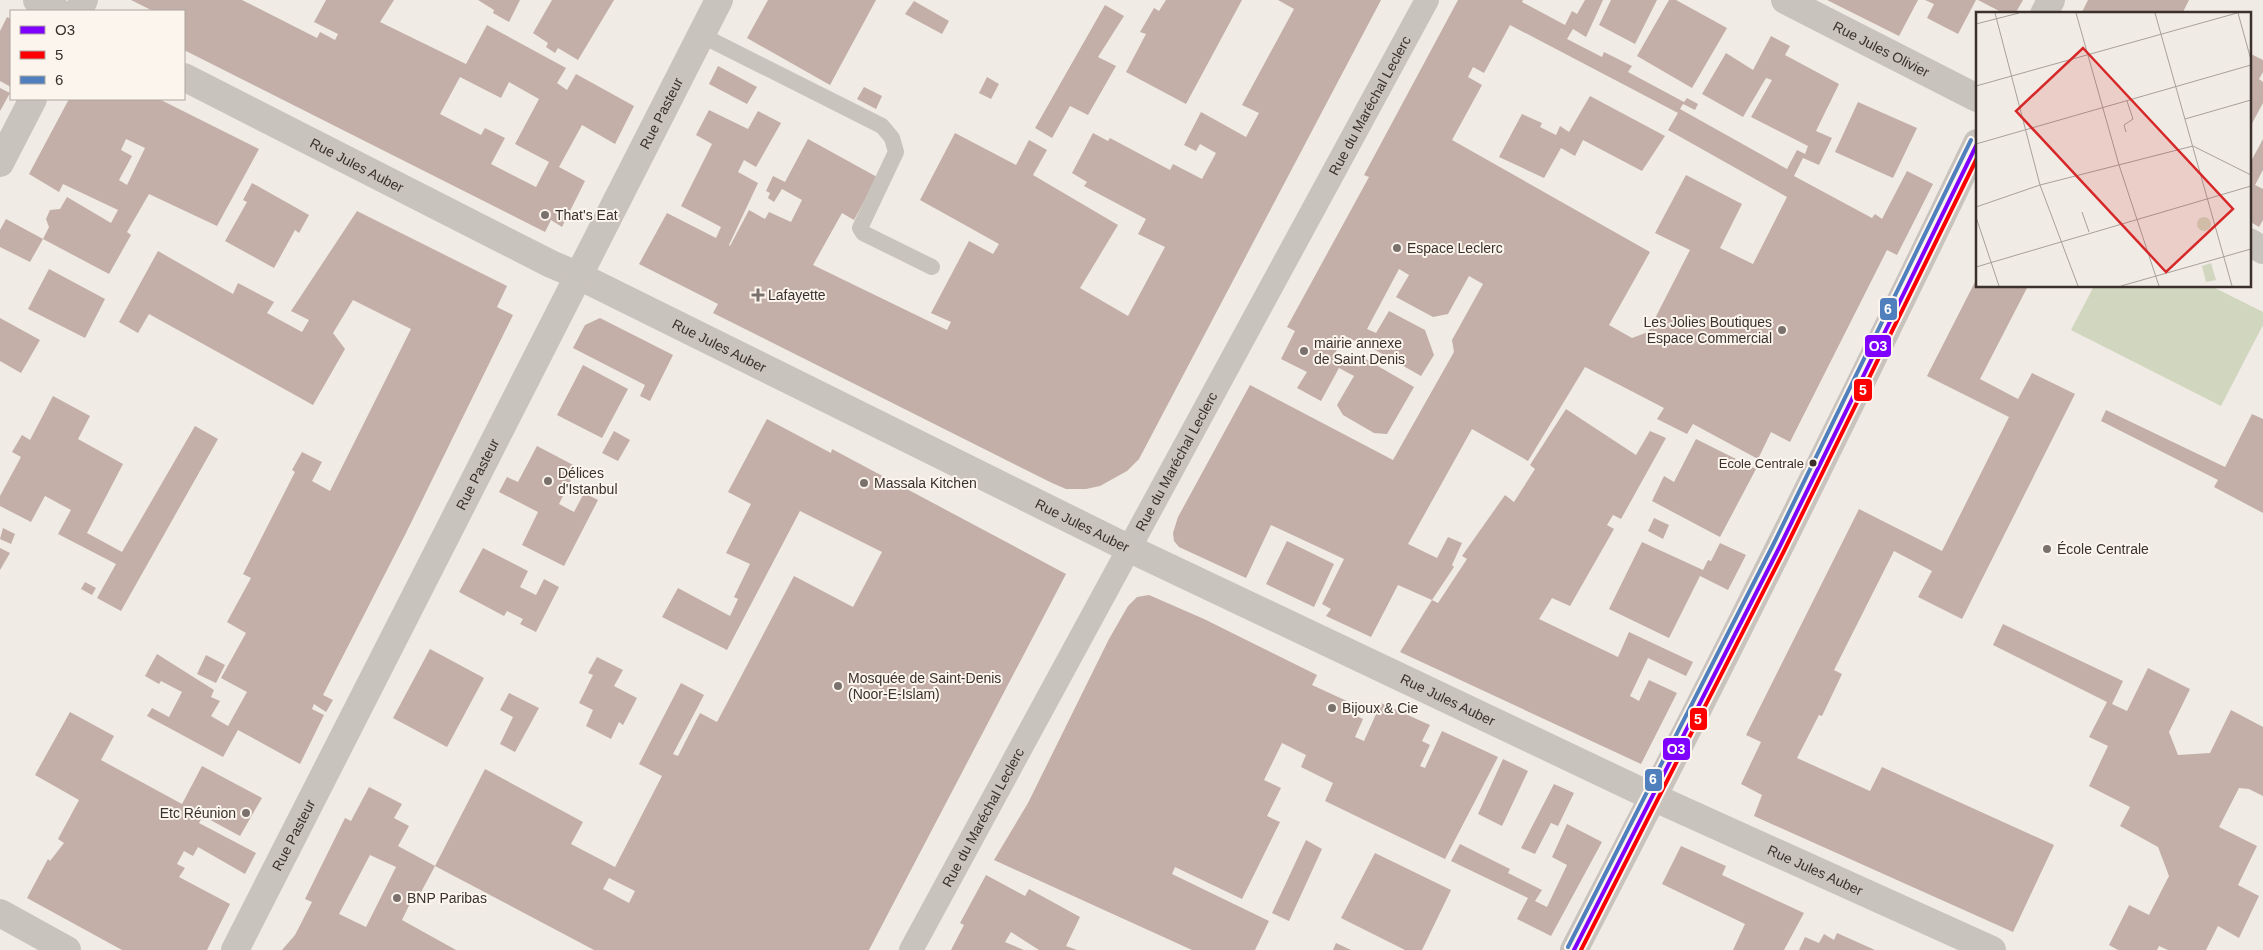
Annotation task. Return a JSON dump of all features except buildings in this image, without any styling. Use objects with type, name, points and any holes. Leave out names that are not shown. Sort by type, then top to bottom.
[{"type":"street","points":[[37,0],[55,10]]},
{"type":"street","name":"Rue Pasteur","points":[[235,950],[719,0]]},
{"type":"street","name":"Rue du Maréchal Leclerc","points":[[911,950],[1427,0]]},
{"type":"street","name":"Rue Jules Olivier","points":[[1785,0],[1976,97]]},
{"type":"street","points":[[2045,12],[2051,0]]},
{"type":"street","name":"Rue Jules Auber","points":[[185,77],[542,260],[579,276],[1128,548],[1653,797],[1992,950]]},
{"type":"street","points":[[0,163],[32,100]]},
{"type":"street","points":[[1574,950],[1653,797],[1883,338],[1976,145]]},
{"type":"street","points":[[2250,243],[2263,250]]},
{"type":"street","points":[[0,913],[67,950]]},
{"type":"lane","points":[[701,35],[882,126],[892,138],[896,152],[860,228],[863,233],[932,266]]},
{"type":"green space","points":[[2093,288],[2215,288],[2263,312],[2263,325],[2221,406],[2071,330]]},
{"type":"transit line","name":"6","points":[[1568,947],[1773,545],[1971,140]]},
{"type":"transit line","name":"O3","points":[[1574,950],[1779,548],[1976,146]]},
{"type":"transit line","name":"5","points":[[1581,950],[1784,551],[1976,160]]},
{"type":"place","name":"That's Eat","points":[[545,215]]},
{"type":"place","name":"Espace Leclerc","points":[[1397,248]]},
{"type":"place","name":"Lafayette","points":[[758,295]]},
{"type":"place","name":"Les Jolies Boutiques Espace Commercial","points":[[1782,330]]},
{"type":"place","name":"mairie annexe de Saint Denis","points":[[1304,351]]},
{"type":"place","name":"Ecole Centrale","points":[[1813,463]]},
{"type":"place","name":"Délices d'Istanbul","points":[[548,481]]},
{"type":"place","name":"Massala Kitchen","points":[[864,483]]},
{"type":"place","name":"École Centrale","points":[[2047,549]]},
{"type":"place","name":"Mosquée de Saint-Denis (Noor-E-Islam)","points":[[838,686]]},
{"type":"place","name":"Bijoux & Cie","points":[[1332,708]]},
{"type":"place","name":"Etc Réunion","points":[[246,813]]},
{"type":"place","name":"BNP Paribas","points":[[397,898]]}]
